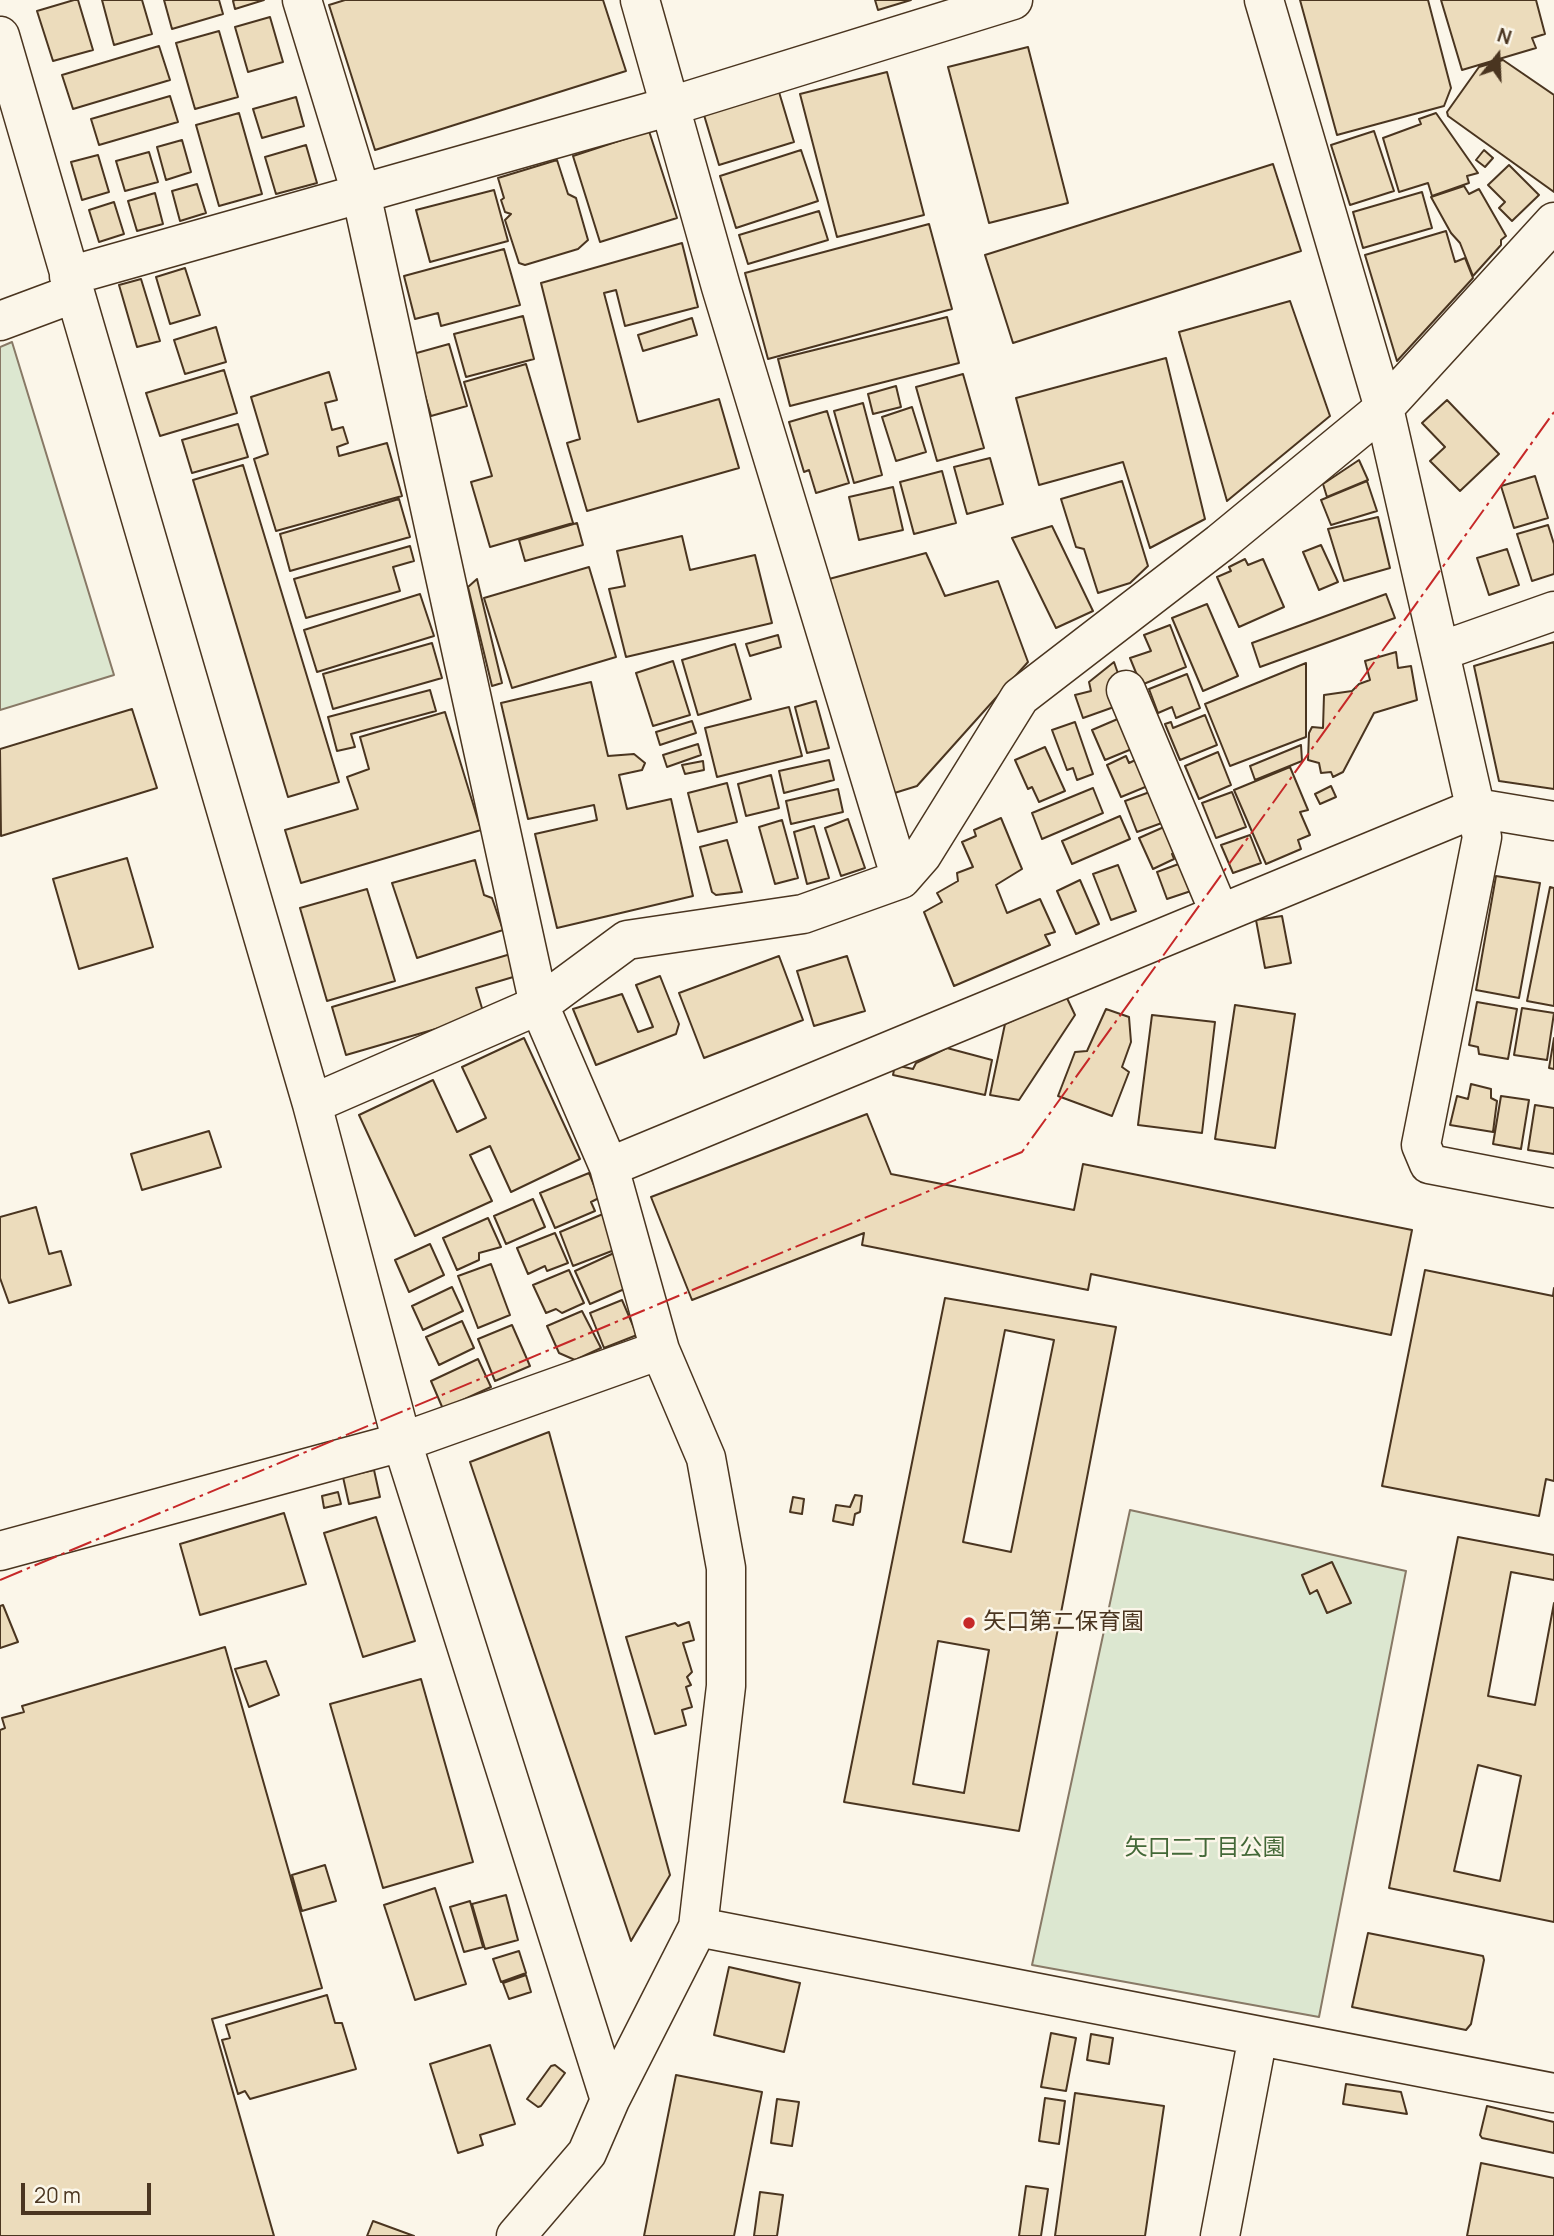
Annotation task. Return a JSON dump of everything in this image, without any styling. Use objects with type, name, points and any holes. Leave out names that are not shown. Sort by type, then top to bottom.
[{"type":"street","points":[[302,0],[361,193],[539,1005],[609,1167],[660,1350],[706,1458],[726,1568],[726,1686],[698,1927],[610,2100],[587,2153],[516,2236]]},
{"type":"street","points":[[640,0],[721,287],[901,879]]},
{"type":"street","points":[[0,321],[72,285],[361,193],[671,106],[1013,0]]},
{"type":"street","points":[[1264,0],[1384,408],[1482,837],[1421,1145],[1429,1164],[1554,1188]]},
{"type":"street","points":[[0,36],[312,1104],[402,1441],[610,2100]]},
{"type":"street","points":[[312,1104],[539,1005],[627,940],[803,914],[901,879],[922,855],[1020,697],[1220,543],[1384,408],[1554,222]]},
{"type":"street","points":[[1441,651],[1554,611]]},
{"type":"street","points":[[1126,690],[1220,914]]},
{"type":"street","points":[[609,1167],[1476,808],[1554,821]]},
{"type":"street","points":[[0,1551],[402,1441],[660,1350]]},
{"type":"street","points":[[698,1927],[1554,2094]]},
{"type":"street","points":[[1220,2236],[1258,2036]]},
{"type":"green space","points":[[12,342],[114,675],[0,710],[0,347]]},
{"type":"green space","name":"矢口二丁目公園","points":[[1130,1510],[1406,1571],[1319,2017],[1032,1965]]},
{"type":"building","points":[[78,0],[93,50],[53,61],[37,11]]},
{"type":"building","points":[[102,0],[142,0],[152,34],[114,45]]},
{"type":"building","points":[[164,0],[219,0],[223,14],[172,29]]},
{"type":"building","points":[[235,0],[264,0],[235,9],[233,1]]},
{"type":"building","points":[[345,0],[603,0],[626,71],[375,150],[329,5]]},
{"type":"building","points":[[875,0],[911,0],[878,10]]},
{"type":"building","points":[[1300,0],[1428,0],[1451,88],[1444,106],[1337,135]]},
{"type":"building","points":[[1441,0],[1536,0],[1545,34],[1532,38],[1536,48],[1462,70]]},
{"type":"building","points":[[270,17],[283,62],[248,72],[235,27]]},
{"type":"building","points":[[219,31],[238,97],[195,109],[176,43]]},
{"type":"building","points":[[159,46],[170,80],[73,109],[62,75]]},
{"type":"building","points":[[1028,47],[1068,203],[989,223],[948,67]]},
{"type":"building","points":[[1503,60],[1554,95],[1554,192],[1448,116],[1447,112],[1479,67]]},
{"type":"building","points":[[887,72],[924,215],[837,237],[800,94]]},
{"type":"building","points":[[779,92],[794,142],[719,165],[704,115]]},
{"type":"building","points":[[170,96],[178,122],[99,145],[91,119]]},
{"type":"building","points":[[296,97],[304,126],[262,138],[253,109]]},
{"type":"building","points":[[239,113],[262,194],[219,206],[196,125]]},
{"type":"building","points":[[1436,113],[1478,173],[1467,176],[1469,183],[1432,196],[1428,183],[1399,192],[1383,138],[1421,124],[1419,119]]},
{"type":"building","points":[[649,131],[677,218],[600,242],[573,156]]},
{"type":"building","points":[[1374,131],[1394,191],[1350,205],[1331,145]]},
{"type":"building","points":[[182,140],[191,172],[166,180],[157,147]]},
{"type":"building","points":[[306,145],[317,183],[276,194],[265,157]]},
{"type":"building","points":[[801,150],[818,201],[736,228],[720,176]]},
{"type":"building","points":[[1484,150],[1493,158],[1485,167],[1476,160]]},
{"type":"building","points":[[149,152],[158,182],[125,191],[116,161]]},
{"type":"building","points":[[98,155],[109,192],[82,200],[71,162]]},
{"type":"building","points":[[557,160],[568,194],[576,198],[588,240],[578,249],[525,265],[519,263],[505,220],[511,214],[505,212],[498,178]]},
{"type":"building","points":[[1273,164],[1301,251],[1013,343],[985,255]]},
{"type":"building","points":[[1509,165],[1539,195],[1512,221],[1499,208],[1505,202],[1488,185]]},
{"type":"building","points":[[197,184],[206,213],[180,221],[172,191]]},
{"type":"building","points":[[1464,186],[1469,194],[1479,189],[1506,236],[1473,276],[1460,243],[1451,233],[1431,197]]},
{"type":"building","points":[[494,190],[508,241],[430,262],[416,210]]},
{"type":"building","points":[[1422,192],[1432,228],[1363,248],[1353,212]]},
{"type":"building","points":[[155,193],[163,224],[137,231],[128,201]]},
{"type":"building","points":[[114,202],[124,234],[99,242],[89,210]]},
{"type":"building","points":[[819,211],[828,240],[748,264],[739,235]]},
{"type":"building","points":[[929,224],[952,309],[768,359],[745,273]]},
{"type":"building","points":[[1446,231],[1455,262],[1465,258],[1473,278],[1397,361],[1365,255]]},
{"type":"building","points":[[682,243],[698,307],[625,326],[616,290],[604,293],[638,422],[719,399],[739,468],[587,511],[567,443],[580,439],[541,283]]},
{"type":"building","points":[[504,249],[520,305],[441,326],[438,313],[415,319],[404,276]]},
{"type":"building","points":[[185,268],[200,315],[170,324],[156,277]]},
{"type":"building","points":[[141,279],[160,341],[137,347],[119,285]]},
{"type":"building","points":[[1290,301],[1330,416],[1227,501],[1179,332]]},
{"type":"building","points":[[523,316],[534,359],[466,377],[454,334]]},
{"type":"building","points":[[947,317],[959,363],[790,406],[778,359]]},
{"type":"building","points":[[692,318],[697,335],[643,351],[638,335]]},
{"type":"building","points":[[216,327],[226,362],[185,374],[174,340]]},
{"type":"building","points":[[449,344],[467,406],[431,416],[413,354]]},
{"type":"building","points":[[1166,358],[1205,519],[1150,548],[1123,462],[1039,485],[1016,398]]},
{"type":"building","points":[[526,364],[573,523],[490,547],[471,482],[492,476],[464,382]]},
{"type":"building","points":[[224,370],[237,413],[160,436],[146,393]]},
{"type":"building","points":[[329,372],[337,400],[325,403],[332,430],[343,427],[348,443],[337,447],[339,456],[387,443],[402,496],[276,531],[254,459],[268,454],[251,397]]},
{"type":"building","points":[[963,374],[984,448],[937,461],[916,387]]},
{"type":"building","points":[[896,386],[901,407],[873,414],[868,394]]},
{"type":"building","points":[[1447,400],[1499,454],[1460,491],[1430,461],[1445,447],[1422,423]]},
{"type":"building","points":[[863,403],[882,475],[854,483],[834,411]]},
{"type":"building","points":[[912,407],[926,452],[896,461],[882,417]]},
{"type":"building","points":[[827,411],[849,483],[816,493],[809,470],[804,472],[789,422]]},
{"type":"building","points":[[238,424],[248,457],[192,473],[182,440]]},
{"type":"building","points":[[990,458],[1003,504],[967,514],[954,467]]},
{"type":"building","points":[[1359,460],[1368,480],[1327,497],[1323,484]]},
{"type":"building","points":[[243,465],[339,782],[288,797],[193,480]]},
{"type":"building","points":[[942,471],[956,523],[914,534],[900,482]]},
{"type":"building","points":[[1535,476],[1548,518],[1514,528],[1501,486]]},
{"type":"building","points":[[1122,481],[1148,566],[1130,583],[1098,593],[1084,549],[1076,547],[1061,499]]},
{"type":"building","points":[[1367,481],[1377,511],[1331,525],[1321,500]]},
{"type":"building","points":[[893,487],[903,530],[859,540],[849,497]]},
{"type":"building","points":[[399,499],[410,537],[290,571],[280,534]]},
{"type":"building","points":[[1378,517],[1390,568],[1344,581],[1328,529]]},
{"type":"building","points":[[577,523],[583,545],[525,561],[519,540]]},
{"type":"building","points":[[1548,525],[1554,544],[1554,574],[1532,581],[1517,534]]},
{"type":"building","points":[[1052,526],[1093,611],[1056,628],[1012,538]]},
{"type":"building","points":[[682,536],[690,570],[755,555],[772,623],[626,657],[609,589],[625,586],[617,551]]},
{"type":"building","points":[[1321,545],[1338,582],[1319,590],[1303,552]]},
{"type":"building","points":[[410,546],[414,561],[393,567],[400,591],[306,618],[294,579]]},
{"type":"building","points":[[1507,549],[1519,585],[1489,595],[1477,558]]},
{"type":"building","points":[[926,553],[945,596],[998,581],[1028,662],[917,786],[888,795],[829,579]]},
{"type":"building","points":[[1245,559],[1248,565],[1263,559],[1284,607],[1239,627],[1217,577],[1231,571],[1229,567]]},
{"type":"building","points":[[589,567],[616,657],[512,688],[484,598]]},
{"type":"building","points":[[477,579],[502,683],[492,686],[468,587]]},
{"type":"building","points":[[420,594],[434,636],[317,672],[304,630]]},
{"type":"building","points":[[1386,594],[1395,618],[1260,667],[1252,643]]},
{"type":"building","points":[[1207,604],[1238,676],[1203,691],[1172,618]]},
{"type":"building","points":[[1170,625],[1186,667],[1141,685],[1130,658],[1151,651],[1144,635]]},
{"type":"building","points":[[778,635],[781,647],[750,656],[746,644]]},
{"type":"building","points":[[1554,642],[1554,789],[1499,781],[1474,666]]},
{"type":"building","points":[[432,643],[442,678],[333,709],[323,674]]},
{"type":"building","points":[[735,644],[751,699],[698,715],[682,660]]},
{"type":"building","points":[[1396,652],[1398,668],[1411,666],[1417,700],[1374,713],[1343,772],[1333,777],[1331,772],[1321,773],[1319,763],[1308,760],[1309,733],[1312,727],[1323,728],[1324,695],[1352,691],[1359,684],[1370,680],[1365,661]]},
{"type":"building","points":[[673,661],[690,715],[653,726],[636,673]]},
{"type":"building","points":[[1114,662],[1128,702],[1083,718],[1075,695],[1091,691],[1089,682]]},
{"type":"building","points":[[1306,663],[1306,737],[1230,766],[1205,704]]},
{"type":"building","points":[[1187,674],[1200,708],[1176,718],[1172,707],[1158,713],[1149,689]]},
{"type":"building","points":[[591,682],[608,756],[634,754],[645,763],[642,770],[619,775],[627,809],[671,799],[693,896],[557,928],[535,834],[597,820],[594,805],[528,819],[501,703]]},
{"type":"building","points":[[430,690],[436,711],[351,734],[355,747],[337,751],[328,717]]},
{"type":"building","points":[[816,701],[829,748],[807,753],[795,707]]},
{"type":"building","points":[[789,707],[802,756],[717,777],[705,728]]},
{"type":"building","points":[[132,709],[157,788],[1,836],[0,749]]},
{"type":"building","points":[[445,712],[481,830],[301,883],[285,830],[358,809],[347,777],[369,769],[360,737]]},
{"type":"building","points":[[1127,715],[1139,746],[1105,760],[1092,730]]},
{"type":"building","points":[[1205,715],[1217,745],[1180,760],[1165,724],[1171,722],[1173,728]]},
{"type":"building","points":[[692,721],[696,733],[660,745],[656,732]]},
{"type":"building","points":[[1075,722],[1093,774],[1077,780],[1073,768],[1067,770],[1052,730]]},
{"type":"building","points":[[698,744],[701,755],[667,767],[663,755]]},
{"type":"building","points":[[1301,745],[1302,761],[1255,780],[1250,766]]},
{"type":"building","points":[[1045,747],[1065,791],[1039,802],[1032,787],[1028,789],[1015,760]]},
{"type":"building","points":[[1218,752],[1231,785],[1199,799],[1185,766]]},
{"type":"building","points":[[1126,756],[1129,763],[1144,756],[1155,783],[1121,797],[1107,765]]},
{"type":"building","points":[[829,760],[834,780],[784,793],[779,771]]},
{"type":"building","points":[[703,761],[704,770],[685,774],[682,765]]},
{"type":"building","points":[[1290,767],[1308,810],[1300,812],[1310,835],[1298,840],[1301,849],[1266,864],[1234,790]]},
{"type":"building","points":[[771,775],[779,808],[746,816],[738,784]]},
{"type":"building","points":[[727,783],[737,822],[698,832],[688,793]]},
{"type":"building","points":[[1331,786],[1336,797],[1320,804],[1315,794]]},
{"type":"building","points":[[1093,788],[1103,813],[1042,839],[1032,813]]},
{"type":"building","points":[[838,789],[843,812],[791,824],[786,801]]},
{"type":"building","points":[[1158,789],[1170,820],[1137,832],[1125,801]]},
{"type":"building","points":[[1232,792],[1246,827],[1216,838],[1202,803]]},
{"type":"building","points":[[1120,816],[1130,839],[1072,864],[1062,841]]},
{"type":"building","points":[[1001,818],[1022,869],[996,885],[1007,913],[1040,899],[1055,932],[1045,935],[1050,945],[954,986],[924,912],[942,902],[937,893],[958,881],[957,873],[973,867],[962,842],[976,836],[974,830]]},
{"type":"building","points":[[848,819],[865,868],[841,876],[825,828]]},
{"type":"building","points":[[782,820],[798,878],[775,884],[759,827]]},
{"type":"building","points":[[1173,823],[1184,849],[1172,854],[1174,859],[1153,869],[1139,838]]},
{"type":"building","points":[[814,826],[829,878],[807,884],[794,832]]},
{"type":"building","points":[[1250,835],[1261,863],[1233,873],[1221,845]]},
{"type":"building","points":[[727,840],[742,892],[716,895],[712,892],[700,847]]},
{"type":"building","points":[[127,858],[153,947],[79,969],[53,879]]},
{"type":"building","points":[[475,860],[484,895],[492,898],[503,930],[417,958],[392,883]]},
{"type":"building","points":[[1184,862],[1194,890],[1167,899],[1157,872]]},
{"type":"building","points":[[1118,865],[1136,911],[1111,920],[1093,874]]},
{"type":"building","points":[[1496,876],[1540,883],[1519,998],[1476,990]]},
{"type":"building","points":[[1080,880],[1099,924],[1076,934],[1057,891]]},
{"type":"building","points":[[1550,887],[1554,888],[1554,1006],[1527,1001]]},
{"type":"building","points":[[367,889],[395,981],[327,1001],[300,908]]},
{"type":"building","points":[[1282,916],[1291,963],[1265,968],[1256,920]]},
{"type":"building","points":[[514,953],[520,975],[476,988],[484,1015],[346,1055],[332,1007]]},
{"type":"building","points":[[779,956],[803,1020],[704,1058],[679,993]]},
{"type":"building","points":[[847,956],[865,1011],[814,1026],[797,971]]},
{"type":"building","points":[[660,976],[679,1024],[676,1034],[596,1065],[573,1009],[622,994],[638,1032],[653,1027],[636,985]]},
{"type":"building","points":[[1066,996],[1075,1015],[1019,1100],[990,1095],[1005,1024]]},
{"type":"building","points":[[1477,1002],[1517,1009],[1508,1059],[1479,1054],[1478,1047],[1469,1045]]},
{"type":"building","points":[[1235,1005],[1295,1014],[1275,1148],[1215,1139]]},
{"type":"building","points":[[1522,1008],[1554,1013],[1547,1060],[1514,1055]]},
{"type":"building","points":[[1106,1009],[1129,1017],[1131,1042],[1122,1067],[1129,1072],[1112,1116],[1058,1096],[1075,1052],[1087,1051]]},
{"type":"building","points":[[1152,1015],[1215,1022],[1202,1133],[1138,1125]]},
{"type":"building","points":[[524,1038],[580,1159],[511,1192],[490,1146],[470,1155],[492,1201],[415,1236],[359,1115],[433,1080],[457,1132],[486,1118],[462,1067]]},
{"type":"building","points":[[1554,1038],[1554,1069],[1549,1068]]},
{"type":"building","points":[[947,1048],[992,1060],[985,1095],[893,1075],[895,1065],[913,1069],[916,1063]]},
{"type":"building","points":[[1471,1084],[1491,1089],[1491,1098],[1497,1101],[1493,1132],[1450,1125],[1457,1096],[1468,1099]]},
{"type":"building","points":[[1501,1096],[1529,1100],[1521,1149],[1493,1144]]},
{"type":"building","points":[[1535,1105],[1554,1108],[1554,1154],[1528,1150]]},
{"type":"building","points":[[867,1114],[891,1174],[1074,1210],[1083,1164],[1412,1230],[1391,1335],[1091,1274],[1088,1290],[862,1245],[864,1233],[692,1300],[651,1197]]},
{"type":"building","points":[[209,1131],[221,1167],[142,1190],[131,1154]]},
{"type":"building","points":[[589,1173],[599,1198],[591,1202],[595,1211],[555,1228],[540,1193]]},
{"type":"building","points":[[533,1199],[545,1227],[506,1244],[494,1216]]},
{"type":"building","points":[[36,1207],[49,1254],[61,1251],[71,1285],[9,1303],[0,1278],[0,1217]]},
{"type":"building","points":[[603,1214],[617,1249],[573,1266],[560,1232]]},
{"type":"building","points":[[488,1218],[501,1247],[479,1253],[479,1260],[457,1270],[443,1238]]},
{"type":"building","points":[[555,1233],[568,1263],[547,1271],[545,1266],[528,1274],[517,1248]]},
{"type":"building","points":[[430,1244],[444,1275],[409,1292],[395,1260]]},
{"type":"building","points":[[614,1253],[629,1287],[590,1304],[575,1271]]},
{"type":"building","points":[[491,1264],[510,1315],[478,1328],[458,1276]]},
{"type":"building","points":[[569,1270],[584,1303],[562,1313],[556,1309],[546,1313],[533,1285]]},
{"type":"building","points":[[1425,1270],[1553,1296],[1554,1288],[1554,1481],[1546,1479],[1539,1516],[1382,1486]]},
{"type":"building","points":[[452,1287],[463,1311],[423,1330],[412,1306]]},
{"type":"building","points":[[945,1298],[1116,1327],[1019,1831],[844,1802]],"holes":[[[1005,1330],[1054,1340],[1011,1552],[963,1542]],[[938,1641],[989,1650],[964,1793],[913,1784]]]},
{"type":"building","points":[[622,1300],[637,1335],[604,1348],[590,1313]]},
{"type":"building","points":[[582,1311],[601,1348],[575,1360],[559,1353],[547,1326]]},
{"type":"building","points":[[462,1321],[474,1348],[439,1365],[426,1337]]},
{"type":"building","points":[[512,1325],[530,1366],[495,1381],[478,1339]]},
{"type":"building","points":[[478,1359],[491,1387],[443,1409],[431,1381]]},
{"type":"building","points":[[549,1432],[670,1875],[631,1941],[470,1462]]},
{"type":"building","points":[[374,1470],[380,1497],[349,1504],[343,1477]]},
{"type":"building","points":[[338,1492],[341,1504],[324,1508],[322,1496]]},
{"type":"building","points":[[855,1495],[862,1496],[860,1512],[855,1514],[853,1525],[833,1521],[836,1505],[850,1507]]},
{"type":"building","points":[[793,1497],[804,1499],[802,1514],[790,1512]]},
{"type":"building","points":[[284,1513],[306,1584],[200,1615],[180,1544]]},
{"type":"building","points":[[376,1517],[415,1641],[363,1657],[324,1533]]},
{"type":"building","points":[[1458,1537],[1554,1555],[1554,1580],[1511,1572],[1488,1696],[1535,1705],[1554,1603],[1554,1922],[1389,1888]],"holes":[[[1478,1765],[1521,1776],[1500,1881],[1454,1871]]]},
{"type":"building","points":[[1332,1562],[1351,1603],[1327,1613],[1317,1590],[1310,1594],[1302,1575]]},
{"type":"building","points":[[3,1605],[18,1642],[0,1648],[0,1606]]},
{"type":"building","points":[[689,1622],[694,1640],[683,1643],[692,1672],[687,1677],[691,1685],[686,1687],[692,1707],[682,1710],[686,1725],[655,1734],[626,1637],[675,1623],[678,1626]]},
{"type":"building","points":[[225,1647],[322,1988],[212,2019],[274,2236],[0,2236],[0,1730],[5,1728],[2,1718],[24,1712],[22,1706]]},
{"type":"building","points":[[266,1661],[279,1695],[249,1707],[235,1669]]},
{"type":"building","points":[[421,1679],[473,1862],[383,1888],[330,1704]]},
{"type":"building","points":[[325,1865],[336,1901],[302,1911],[292,1875]]},
{"type":"building","points":[[435,1888],[466,1984],[415,2000],[384,1905]]},
{"type":"building","points":[[506,1895],[518,1940],[485,1949],[472,1904]]},
{"type":"building","points":[[470,1901],[483,1947],[464,1952],[450,1907]]},
{"type":"building","points":[[1368,1933],[1483,1956],[1471,2024],[1466,2030],[1352,2007]]},
{"type":"building","points":[[519,1951],[526,1973],[501,1982],[493,1959]]},
{"type":"building","points":[[729,1967],[800,1983],[784,2052],[714,2035]]},
{"type":"building","points":[[526,1975],[531,1992],[509,1999],[503,1983]]},
{"type":"building","points":[[327,1995],[335,2023],[342,2023],[356,2069],[250,2099],[245,2091],[238,2094],[222,2040],[230,2038],[226,2025]]},
{"type":"building","points":[[1051,2033],[1076,2038],[1066,2091],[1041,2087]]},
{"type":"building","points":[[1091,2034],[1113,2038],[1109,2064],[1087,2060]]},
{"type":"building","points":[[490,2045],[515,2124],[480,2135],[483,2145],[458,2153],[430,2064]]},
{"type":"building","points":[[555,2065],[565,2073],[538,2107],[527,2099],[551,2066]]},
{"type":"building","points":[[676,2075],[762,2092],[734,2236],[644,2236]]},
{"type":"building","points":[[1346,2084],[1401,2092],[1407,2114],[1343,2104]]},
{"type":"building","points":[[1075,2093],[1164,2106],[1145,2236],[1055,2236]]},
{"type":"building","points":[[1045,2098],[1065,2101],[1059,2144],[1039,2141]]},
{"type":"building","points":[[777,2099],[799,2102],[792,2146],[771,2143]]},
{"type":"building","points":[[1487,2106],[1554,2122],[1554,2153],[1482,2138],[1480,2135]]},
{"type":"building","points":[[1481,2163],[1554,2178],[1554,2236],[1467,2236]]},
{"type":"building","points":[[1026,2186],[1048,2189],[1041,2236],[1019,2236]]},
{"type":"building","points":[[760,2192],[783,2195],[777,2236],[754,2236]]},
{"type":"building","points":[[373,2221],[414,2236],[367,2236]]},
{"type":"power","points":[[0,1580],[1022,1152],[1554,412]]},
{"type":"place","name":"矢口第二保育園","points":[[969,1623]]}]
